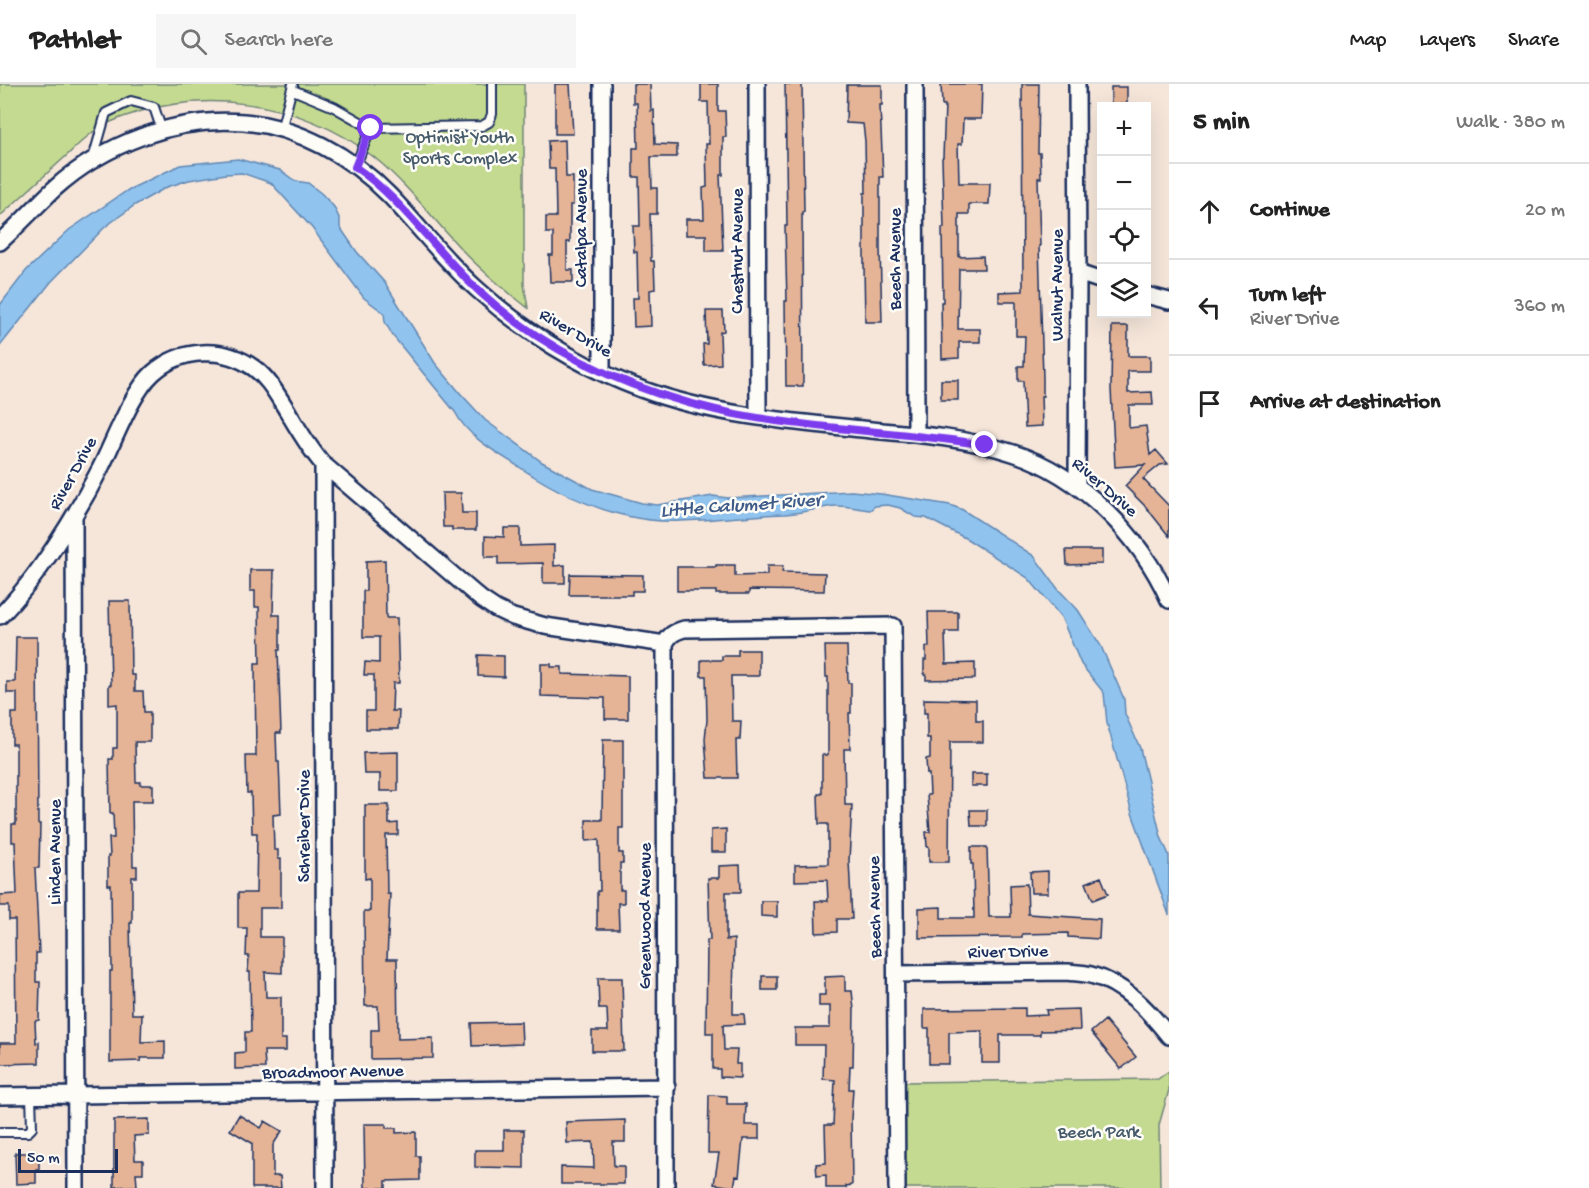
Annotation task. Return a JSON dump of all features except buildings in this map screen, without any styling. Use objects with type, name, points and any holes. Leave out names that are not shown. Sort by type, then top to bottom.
[{"type":"street","name":"Catalpa Avenue","points":[[602,84],[602,373]]},
{"type":"street","name":"Chestnut Avenue","points":[[758,84],[758,417]]},
{"type":"street","name":"Beech Avenue","points":[[915,84],[916,434]]},
{"type":"street","name":"Walnut Avenue","points":[[1077,84],[1077,486]]},
{"type":"street","name":"River Drive","points":[[0,242],[55,189],[93,160],[118,146],[162,131],[215,122],[244,122],[281,130],[323,146],[355,167],[386,192],[457,269],[493,303],[538,337],[602,373],[642,390],[717,410],[758,417],[916,434],[985,445],[1017,454],[1050,469],[1077,486],[1105,510],[1144,555],[1169,600]]},
{"type":"street","points":[[1078,273],[1097,280]]},
{"type":"street","points":[[1151,297],[1169,301]]},
{"type":"street","name":"River Drive","points":[[0,616],[26,587],[74,516],[144,383],[165,364],[194,353],[226,354],[256,369],[268,381],[312,451],[323,464],[464,585],[496,609],[545,626],[665,644]]},
{"type":"street","name":"Schreiber Drive","points":[[323,464],[325,1188]]},
{"type":"street","name":"Linden Avenue","points":[[74,516],[76,1188]]},
{"type":"street","name":"Beech Avenue","points":[[665,644],[668,637],[675,631],[684,629],[893,626],[897,1188]]},
{"type":"street","name":"Greenwood Avenue","points":[[665,644],[666,1188]]},
{"type":"street","name":"River Drive","points":[[896,974],[1067,972],[1091,975],[1112,983],[1133,998],[1153,1016],[1169,1036]]},
{"type":"street","name":"Broadmoor Avenue","points":[[0,1096],[667,1087]]},
{"type":"lane","points":[[281,130],[293,87],[371,128],[482,126],[489,122],[492,114],[492,84]]},
{"type":"lane","points":[[93,160],[106,113],[131,101],[154,107],[162,131]]},
{"type":"lane","points":[[355,167],[371,128]]},
{"type":"lane","points":[[0,1132],[28,1132],[32,1128],[31,1095]]},
{"type":"green space","name":"Optimist Youth Sports Complex","points":[[0,84],[524,84],[524,284],[528,308],[471,259],[410,191],[375,158],[346,138],[314,122],[280,111],[245,104],[210,102],[174,104],[139,112],[106,124],[84,140],[0,216]]},
{"type":"green space","name":"Beech Park","points":[[1169,1071],[1169,1090],[1159,1125],[1160,1188],[905,1188],[905,1082],[1158,1079]]},
{"type":"water","name":"Little Calumet River","points":[[238,159],[280,170],[295,181],[308,183],[322,194],[334,207],[340,220],[340,227],[357,252],[385,283],[435,363],[461,394],[485,420],[542,462],[592,489],[657,505],[713,496],[728,498],[852,491],[881,494],[950,505],[963,510],[1034,556],[1058,589],[1078,610],[1101,646],[1124,699],[1125,714],[1140,748],[1161,837],[1169,855],[1169,915],[1132,813],[1107,723],[1104,693],[1081,664],[1061,617],[1028,578],[967,539],[926,518],[915,517],[900,508],[888,505],[875,506],[870,510],[835,506],[798,513],[659,521],[615,513],[554,488],[490,449],[467,429],[393,336],[385,322],[384,313],[364,298],[312,228],[271,183],[242,173],[226,174],[189,180],[167,187],[135,205],[105,227],[51,282],[0,346],[0,305],[26,271],[69,230],[128,190],[180,165]]},
{"type":"route","points":[[371,128],[355,167],[386,192],[475,288],[538,337],[602,373],[642,390],[717,410],[804,423],[948,438],[985,445]]}]
